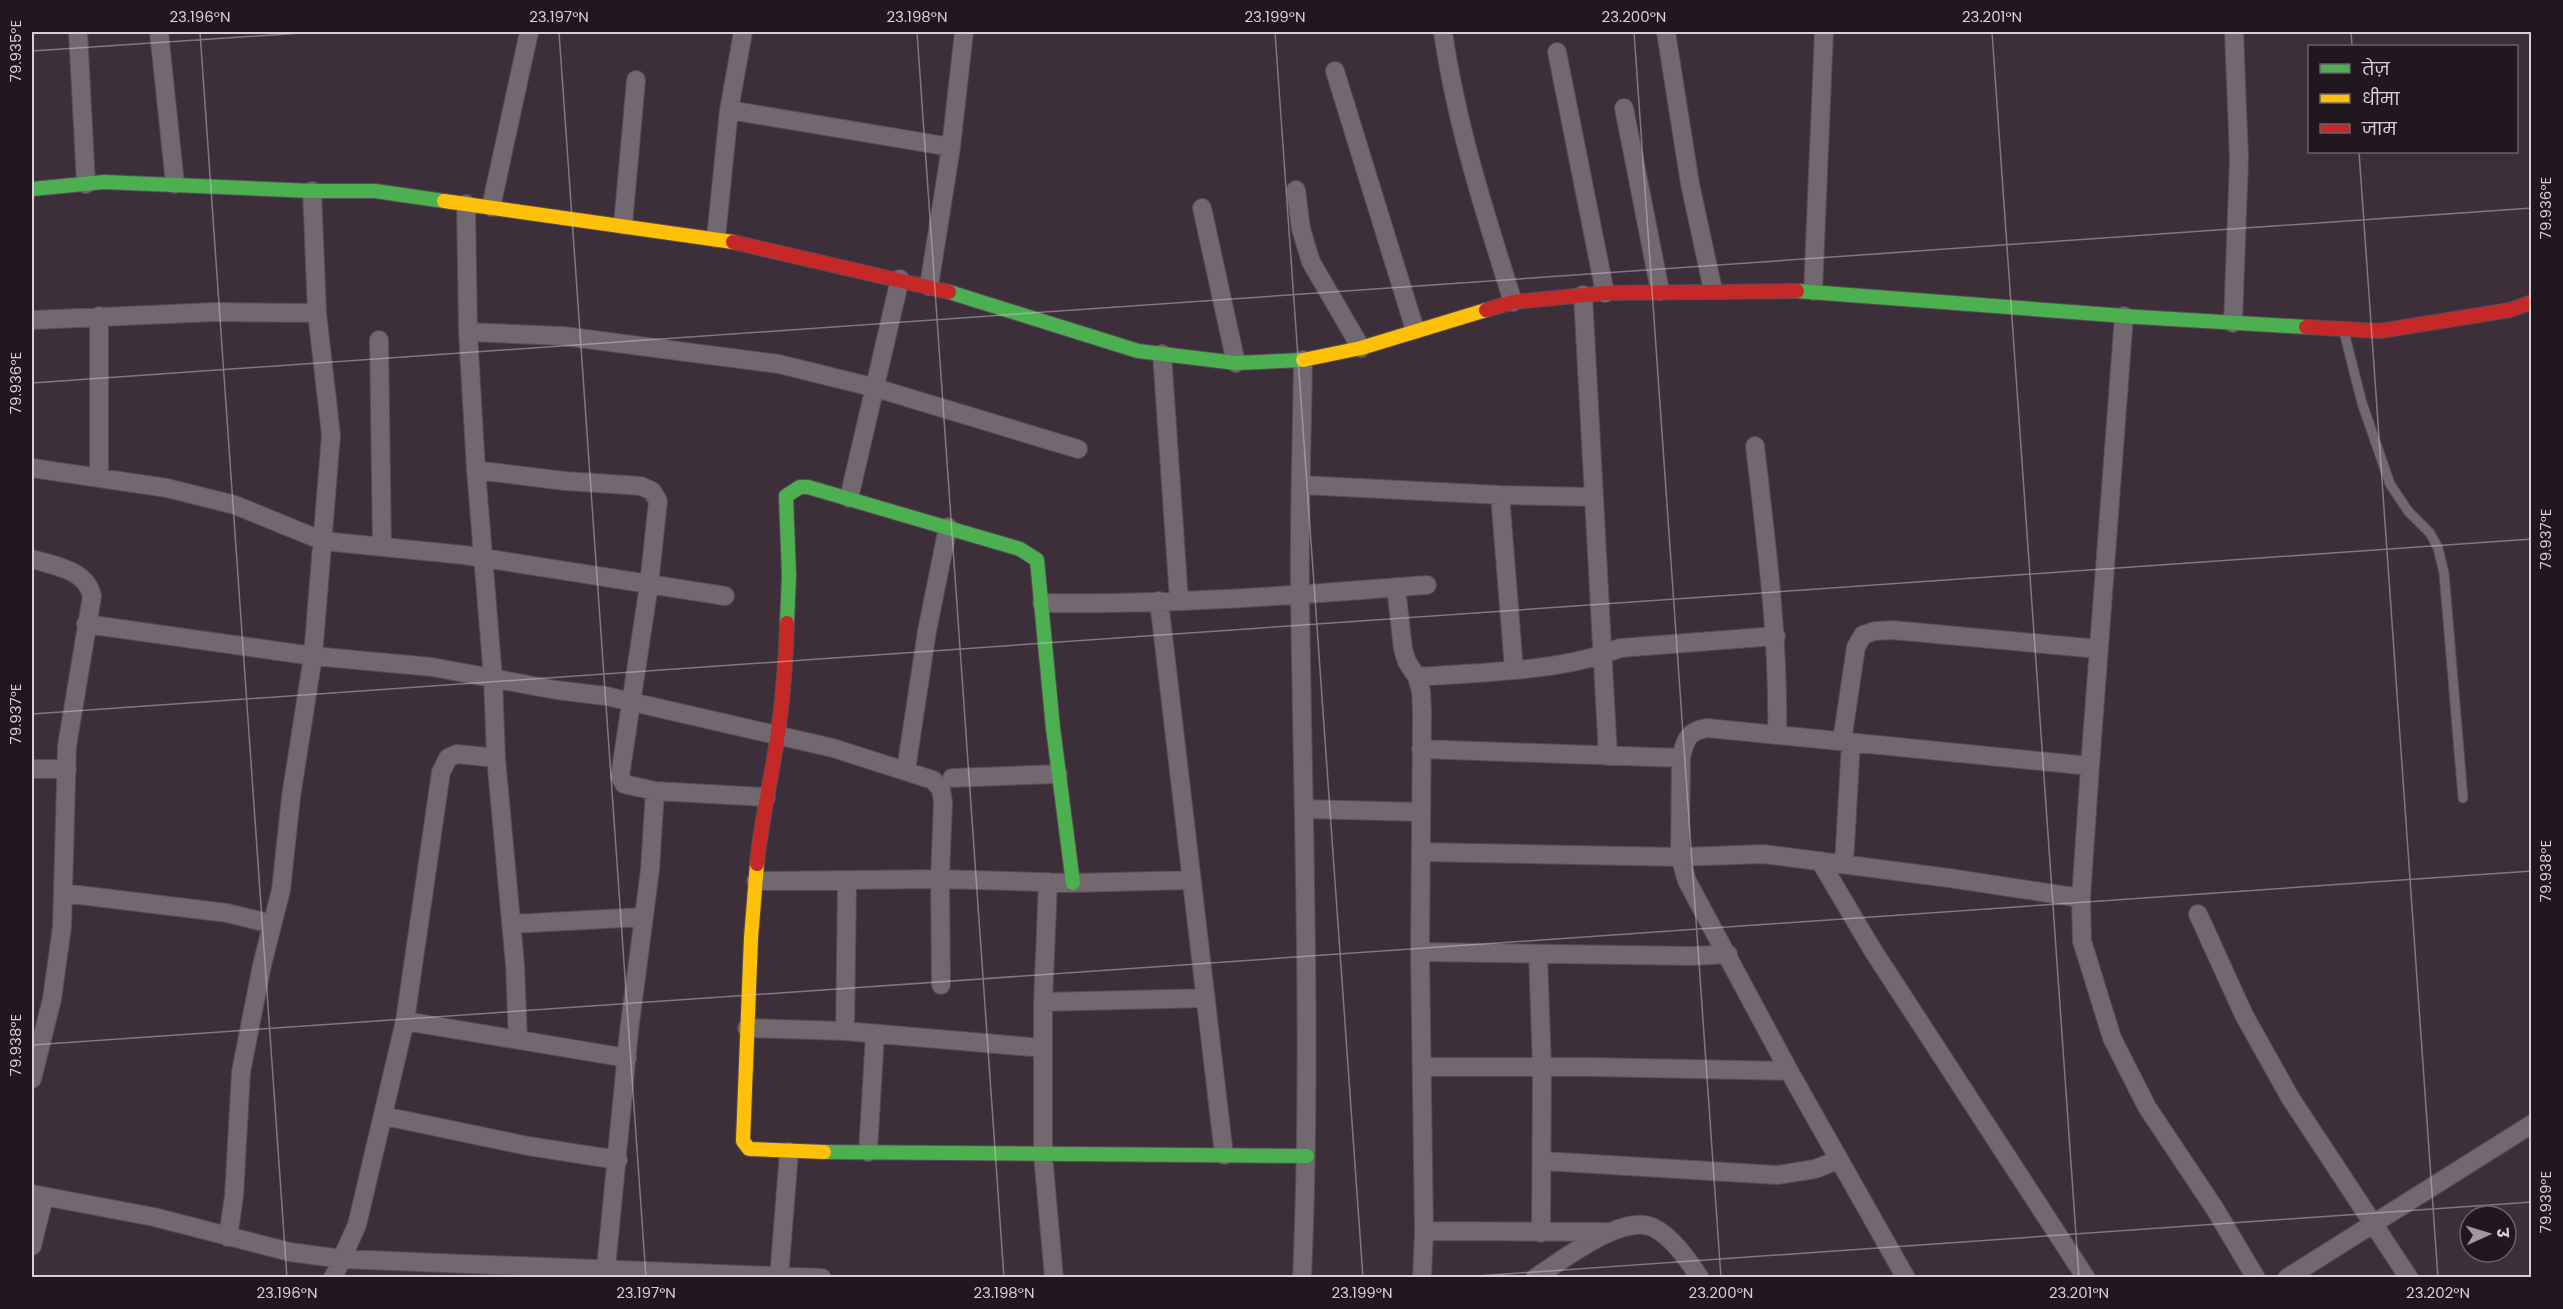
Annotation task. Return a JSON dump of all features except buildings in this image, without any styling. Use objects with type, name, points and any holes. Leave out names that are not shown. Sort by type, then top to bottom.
[{"type":"main road","points":[[32,189],[104,182],[312,191],[375,191],[716,238],[929,286],[1138,351],[1236,363],[1303,360],[1361,348],[1513,302],[1605,293],[1713,290],[1813,291],[2124,316],[2380,332],[2510,310],[2532,302]]},
{"type":"main road","points":[[1073,883],[1058,774],[1037,560],[1020,549],[849,498],[800,487],[786,496],[789,615],[778,734],[761,824],[756,881],[743,1141],[749,1149],[789,1152],[1307,1156]]},
{"type":"street","points":[[78,32],[86,184]]},
{"type":"street","points":[[159,32],[175,184]]},
{"type":"street","points":[[491,207],[529,32]]},
{"type":"street","points":[[716,238],[729,110],[743,32]]},
{"type":"street","points":[[1443,32],[1457,102],[1487,222],[1513,302]]},
{"type":"street","points":[[1666,32],[1690,184],[1713,290]]},
{"type":"street","points":[[1813,291],[1824,32]]},
{"type":"street","points":[[2233,322],[2240,159],[2234,32]]},
{"type":"street","points":[[929,286],[951,147],[958,33]]},
{"type":"street","points":[[1557,52],[1605,293]]},
{"type":"street","points":[[1335,71],[1415,330]]},
{"type":"street","points":[[623,225],[636,80]]},
{"type":"street","points":[[1624,108],[1660,291]]},
{"type":"street","points":[[729,110],[951,147]]},
{"type":"street","points":[[1296,190],[1301,229],[1311,262],[1361,348]]},
{"type":"street","points":[[228,1237],[234,1196],[241,1072],[261,965],[281,890],[291,797],[313,656],[330,435],[317,313],[312,191]]},
{"type":"street","points":[[466,204],[468,332],[476,470],[493,678],[496,758],[515,965],[518,1041]]},
{"type":"street","points":[[1202,208],[1236,363]]},
{"type":"street","points":[[849,498],[900,279]]},
{"type":"street","points":[[1583,295],[1608,756]]},
{"type":"street","points":[[32,320],[216,312],[317,313]]},
{"type":"street","points":[[99,316],[99,478]]},
{"type":"street","points":[[2124,316],[2081,898],[2082,941],[2112,1038],[2147,1107],[2215,1209],[2256,1278]]},
{"type":"street","points":[[468,332],[563,336],[779,364],[876,388],[1078,449]]},
{"type":"street","points":[[380,340],[382,546]]},
{"type":"street","points":[[1162,354],[1179,600]]},
{"type":"street","points":[[1302,1278],[1307,1156],[1300,594],[1303,360]]},
{"type":"street","points":[[1755,446],[1776,636],[1779,677],[1777,735]]},
{"type":"street","points":[[32,468],[167,488],[236,505],[322,541],[482,559],[725,596]]},
{"type":"street","points":[[476,470],[565,481],[640,486],[652,491],[658,501],[649,585],[620,776],[624,784],[656,791],[766,797]]},
{"type":"street","points":[[1301,485],[1500,495],[1593,497]]},
{"type":"street","points":[[1500,495],[1514,669]]},
{"type":"street","points":[[906,770],[927,631],[948,527]]},
{"type":"street","points":[[32,559],[82,576],[89,584],[92,596],[67,746],[63,893],[52,999],[40,1056],[32,1079]]},
{"type":"street","points":[[1042,603],[1113,604],[1427,585]]},
{"type":"street","points":[[1396,587],[1407,662],[1417,677],[1421,691],[1420,952],[1425,1231],[1422,1278]]},
{"type":"street","points":[[1159,601],[1224,1155]]},
{"type":"street","points":[[86,624],[313,656],[432,668],[630,703],[778,734],[906,770],[933,780],[941,789],[943,802],[940,879],[941,985]]},
{"type":"street","points":[[1844,864],[1847,742],[1856,647],[1863,635],[1875,631],[1934,633],[2099,649]]},
{"type":"street","points":[[1417,677],[1514,669],[1602,656],[1620,648],[1776,636]]},
{"type":"street","points":[[1906,1278],[1789,1071],[1687,880],[1680,856],[1681,758],[1687,736],[1697,729],[1707,728],[2090,766]]},
{"type":"street","points":[[1421,749],[1681,758]]},
{"type":"street","points":[[333,1278],[357,1225],[405,1021],[441,772],[448,758],[457,754],[496,758]]},
{"type":"street","points":[[32,769],[67,769]]},
{"type":"street","points":[[952,778],[1058,774]]},
{"type":"street","points":[[606,1268],[627,1058],[650,870],[656,791]]},
{"type":"street","points":[[1304,809],[1421,812]]},
{"type":"street","points":[[1421,852],[1680,856],[1763,854],[2081,898]]},
{"type":"street","points":[[1820,861],[1884,969],[2086,1278]]},
{"type":"street","points":[[756,881],[847,882],[940,879],[1073,883],[1192,880]]},
{"type":"street","points":[[845,1031],[847,882]]},
{"type":"street","points":[[1048,882],[1043,1002],[1043,1155],[1054,1278]]},
{"type":"street","points":[[63,893],[227,913],[272,924]]},
{"type":"street","points":[[2198,914],[2244,1015],[2291,1099],[2409,1278]]},
{"type":"street","points":[[511,924],[643,917]]},
{"type":"street","points":[[1420,952],[1693,956],[1728,954]]},
{"type":"street","points":[[1538,954],[1542,1067],[1541,1233]]},
{"type":"street","points":[[1043,1002],[1206,998]]},
{"type":"street","points":[[405,1021],[627,1058]]},
{"type":"street","points":[[747,1028],[845,1031],[1043,1048]]},
{"type":"street","points":[[868,1152],[875,1034]]},
{"type":"street","points":[[1423,1067],[1789,1071]]},
{"type":"street","points":[[384,1116],[528,1146],[618,1160]]},
{"type":"street","points":[[2287,1278],[2532,1124]]},
{"type":"street","points":[[779,1277],[789,1152]]},
{"type":"street","points":[[1543,1161],[1777,1175],[1815,1169],[1838,1160]]},
{"type":"street","points":[[32,1246],[38,1196],[154,1217],[290,1252],[342,1259],[822,1278]]},
{"type":"street","points":[[1535,1278],[1610,1232],[1633,1225],[1651,1227],[1665,1236],[1680,1251],[1700,1278]]},
{"type":"street","points":[[1425,1231],[1610,1232]]},
{"type":"lane","points":[[2343,329],[2362,403],[2390,484],[2408,511],[2430,533],[2438,548],[2444,573],[2463,798]]},
{"type":"traffic: fast","points":[[32,189],[104,182],[312,191],[375,191],[444,201]]},
{"type":"traffic: fast","points":[[1797,291],[2138,317],[2306,327]]},
{"type":"traffic: fast","points":[[949,292],[1138,351],[1236,363],[1303,360]]},
{"type":"traffic: fast","points":[[787,623],[789,575],[786,496],[800,487],[808,487],[1020,549],[1037,560],[1053,728],[1073,883]]},
{"type":"traffic: fast","points":[[824,1152],[1307,1156]]},
{"type":"traffic: slow","points":[[444,201],[733,242]]},
{"type":"traffic: slow","points":[[1303,360],[1361,348],[1486,310]]},
{"type":"traffic: slow","points":[[757,864],[751,938],[743,1141],[749,1149],[824,1152]]},
{"type":"traffic: jam","points":[[733,242],[949,292]]},
{"type":"traffic: jam","points":[[1486,310],[1513,302],[1605,293],[1797,291]]},
{"type":"traffic: jam","points":[[2306,327],[2380,331],[2510,310],[2532,302]]},
{"type":"traffic: jam","points":[[757,864],[780,719],[787,623]]}]
